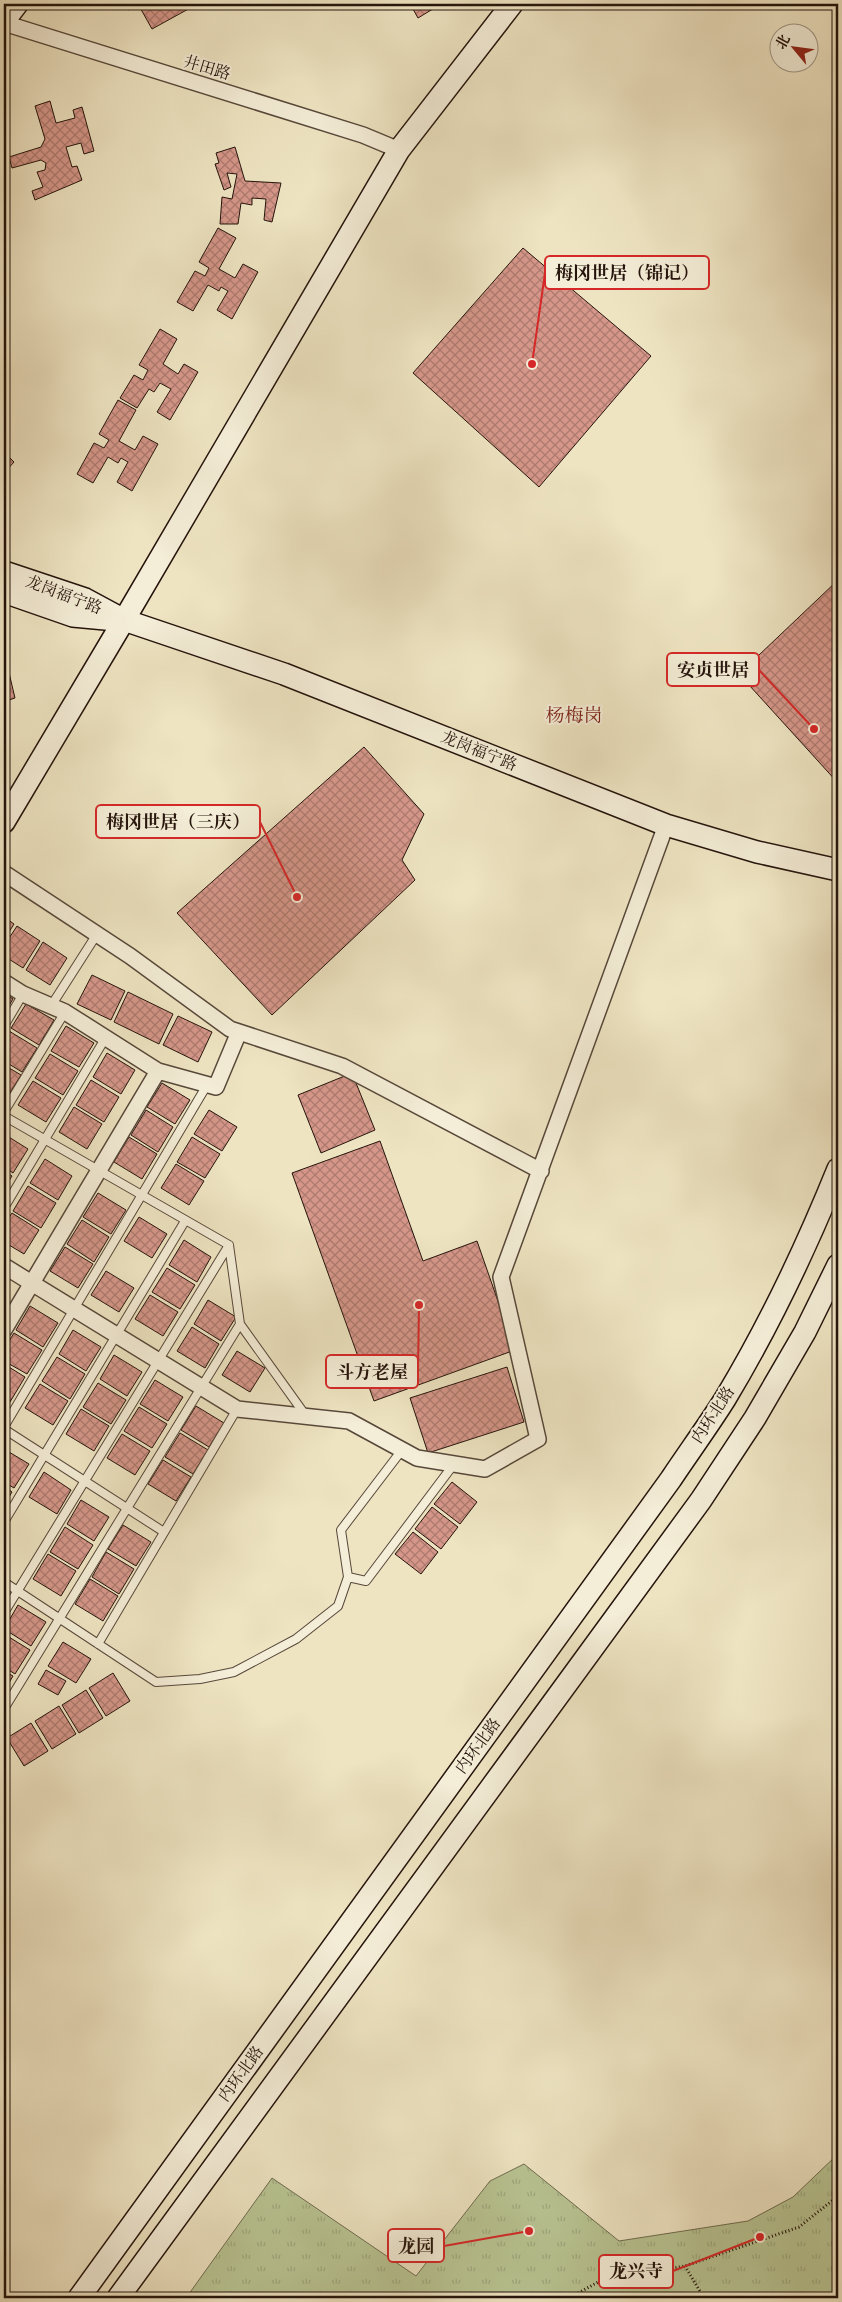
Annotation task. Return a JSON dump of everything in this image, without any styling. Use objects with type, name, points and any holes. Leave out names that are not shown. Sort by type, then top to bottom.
[{"type":"main road","points":[[4,22],[17,4]]},
{"type":"main road","points":[[4,822],[398,150],[512,4]]},
{"type":"main road","name":"龙岗福宁路","points":[[4,572],[85,599],[124,620],[284,674],[666,825],[757,852],[838,870]]},
{"type":"main road","name":"龙岗福宁路","points":[[4,592],[73,616],[124,620]]},
{"type":"main road","name":"内环北路","points":[[79,2298],[671,1479],[724,1399],[772,1314],[813,1230],[838,1169]]},
{"type":"main road","name":"内环北路","points":[[118,2298],[701,1500],[755,1418],[805,1332],[838,1266]]},
{"type":"street","name":"井田路","points":[[4,22],[363,135],[398,150]]},
{"type":"street","points":[[4,1266],[237,1409],[349,1421],[417,1458],[485,1469],[538,1439],[501,1277],[541,1172],[666,825]]},
{"type":"street","points":[[4,873],[97,934],[230,1029],[342,1066],[541,1172]]},
{"type":"street","points":[[4,982],[23,994],[65,1012],[158,1071],[216,1087],[239,1032]]},
{"type":"street","points":[[4,1330],[158,1071]]},
{"type":"lane","points":[[51,1006],[97,934]]},
{"type":"lane","points":[[4,1026],[23,994]]},
{"type":"lane","points":[[4,1112],[65,1012]]},
{"type":"lane","points":[[4,1208],[106,1037]]},
{"type":"lane","points":[[164,1532],[4,1428],[207,1084]]},
{"type":"lane","points":[[4,1116],[229,1246]]},
{"type":"lane","points":[[4,1522],[186,1220]]},
{"type":"lane","points":[[229,1246],[240,1324],[306,1416]]},
{"type":"lane","points":[[4,1613],[229,1246]]},
{"type":"lane","points":[[4,1709],[240,1324]]},
{"type":"lane","points":[[98,1644],[237,1409]]},
{"type":"lane","points":[[4,1582],[156,1682],[200,1679],[234,1672],[296,1639],[338,1606],[348,1577],[341,1530],[402,1450]]},
{"type":"lane","points":[[348,1577],[366,1581],[454,1464]]},
{"type":"path","points":[[569,2298],[600,2281],[685,2266],[799,2227],[838,2196]]},
{"type":"path","points":[[685,2266],[704,2298]]},
{"type":"green space","points":[[838,2154],[838,2298],[186,2298],[272,2178],[416,2276],[490,2181],[524,2164],[619,2241],[748,2221],[793,2197]]},
{"type":"building","points":[[120,4],[138,4],[128,10],[125,5],[121,7]]},
{"type":"building","points":[[138,4],[190,4],[192,7],[152,29]]},
{"type":"building","points":[[423,4],[441,4],[418,18],[413,9]]},
{"type":"building","points":[[50,101],[56,123],[75,118],[73,110],[82,107],[94,151],[84,154],[81,143],[66,147],[72,167],[77,166],[82,180],[35,200],[32,191],[43,187],[37,172],[45,170],[46,163],[41,160],[12,168],[9,157],[41,147],[45,139],[35,106]]},
{"type":"building","points":[[235,147],[245,181],[281,183],[272,222],[264,220],[266,199],[252,198],[252,205],[241,203],[238,224],[220,224],[222,197],[232,199],[237,174],[227,173],[231,187],[224,190],[215,164],[219,163],[216,153]]},
{"type":"building","points":[[218,228],[236,238],[219,269],[235,278],[243,264],[258,272],[232,319],[217,310],[228,291],[221,287],[219,291],[208,285],[193,311],[177,302],[195,271],[205,276],[209,268],[199,262]]},
{"type":"building","points":[[523,248],[651,356],[539,487],[413,373]]},
{"type":"building","points":[[160,329],[177,339],[163,364],[178,374],[184,364],[198,372],[170,420],[157,412],[171,389],[160,383],[154,392],[149,389],[137,408],[120,398],[134,375],[143,380],[148,370],[139,365]]},
{"type":"building","points":[[118,400],[136,410],[119,441],[135,450],[143,436],[158,444],[132,491],[117,482],[128,462],[121,458],[118,463],[108,457],[93,483],[77,474],[94,443],[104,448],[109,440],[99,434]]},
{"type":"building","points":[[4,452],[14,462],[4,473]]},
{"type":"building","points":[[838,580],[838,783],[739,674]]},
{"type":"building","points":[[5,656],[15,698],[6,701],[4,693]]},
{"type":"building","points":[[364,747],[424,814],[402,860],[415,880],[272,1015],[177,913]]},
{"type":"building","points":[[4,917],[14,924],[4,940]]},
{"type":"building","points":[[17,926],[40,941],[23,968],[4,956],[4,946]]},
{"type":"building","points":[[43,942],[67,958],[50,985],[26,970]]},
{"type":"building","points":[[92,975],[125,991],[111,1020],[77,1004]]},
{"type":"building","points":[[128,992],[173,1014],[159,1044],[114,1022]]},
{"type":"building","points":[[4,993],[13,999],[4,1014]]},
{"type":"building","points":[[26,1004],[54,1020],[39,1045],[11,1028]]},
{"type":"building","points":[[178,1016],[212,1032],[198,1062],[163,1045]]},
{"type":"building","points":[[66,1026],[94,1043],[79,1067],[51,1051]]},
{"type":"building","points":[[9,1031],[37,1048],[22,1072],[4,1061],[4,1040]]},
{"type":"building","points":[[107,1053],[135,1070],[121,1094],[93,1077]]},
{"type":"building","points":[[50,1054],[78,1071],[63,1095],[35,1078]]},
{"type":"building","points":[[4,1065],[21,1075],[6,1099],[4,1098]]},
{"type":"building","points":[[352,1073],[375,1130],[321,1153],[298,1095]]},
{"type":"building","points":[[91,1080],[119,1097],[104,1122],[76,1105]]},
{"type":"building","points":[[33,1081],[61,1098],[46,1122],[18,1105]]},
{"type":"building","points":[[162,1083],[190,1100],[175,1124],[147,1107]]},
{"type":"building","points":[[74,1107],[102,1124],[87,1149],[59,1132]]},
{"type":"building","points":[[146,1110],[173,1127],[158,1152],[131,1135]]},
{"type":"building","points":[[209,1110],[237,1127],[222,1151],[194,1134]]},
{"type":"building","points":[[4,1134],[28,1149],[13,1173],[4,1167]]},
{"type":"building","points":[[129,1137],[157,1154],[142,1179],[114,1162]]},
{"type":"building","points":[[192,1137],[220,1154],[205,1178],[177,1162]]},
{"type":"building","points":[[380,1141],[423,1261],[477,1241],[515,1350],[374,1401],[292,1173]]},
{"type":"building","points":[[45,1159],[72,1176],[58,1200],[30,1183]]},
{"type":"building","points":[[176,1164],[204,1181],[189,1205],[161,1188]]},
{"type":"building","points":[[4,1171],[12,1176],[4,1189]]},
{"type":"building","points":[[28,1186],[56,1203],[41,1228],[13,1211]]},
{"type":"building","points":[[98,1193],[126,1210],[111,1234],[83,1217]]},
{"type":"building","points":[[12,1213],[39,1230],[24,1254],[4,1242],[4,1226]]},
{"type":"building","points":[[139,1217],[167,1234],[152,1258],[124,1241]]},
{"type":"building","points":[[82,1220],[109,1237],[94,1262],[67,1244]]},
{"type":"building","points":[[184,1240],[211,1257],[197,1282],[169,1265]]},
{"type":"building","points":[[65,1247],[93,1264],[78,1288],[50,1271]]},
{"type":"building","points":[[167,1268],[195,1285],[180,1309],[152,1292]]},
{"type":"building","points":[[106,1271],[134,1288],[119,1312],[91,1295]]},
{"type":"building","points":[[150,1295],[178,1312],[163,1336],[135,1319]]},
{"type":"building","points":[[208,1300],[236,1317],[221,1341],[194,1324]]},
{"type":"building","points":[[30,1306],[58,1323],[43,1347],[16,1330]]},
{"type":"building","points":[[192,1327],[219,1344],[205,1368],[177,1351]]},
{"type":"building","points":[[73,1330],[101,1347],[86,1371],[59,1354]]},
{"type":"building","points":[[14,1333],[42,1350],[27,1374],[4,1361],[4,1349]]},
{"type":"building","points":[[237,1351],[265,1368],[250,1392],[222,1375]]},
{"type":"building","points":[[114,1355],[142,1372],[127,1396],[100,1379]]},
{"type":"building","points":[[57,1357],[85,1374],[70,1399],[42,1381]]},
{"type":"building","points":[[4,1364],[25,1377],[10,1402],[4,1398]]},
{"type":"building","points":[[507,1367],[524,1422],[428,1453],[410,1398]]},
{"type":"building","points":[[155,1380],[183,1397],[168,1421],[140,1404]]},
{"type":"building","points":[[98,1383],[126,1400],[111,1424],[83,1407]]},
{"type":"building","points":[[40,1384],[68,1401],[53,1425],[25,1408]]},
{"type":"building","points":[[196,1406],[224,1423],[209,1447],[181,1430]]},
{"type":"building","points":[[139,1407],[167,1424],[152,1448],[124,1431]]},
{"type":"building","points":[[81,1409],[109,1426],[94,1451],[66,1434]]},
{"type":"building","points":[[180,1433],[208,1450],[193,1474],[165,1457]]},
{"type":"building","points":[[122,1434],[150,1451],[135,1475],[107,1458]]},
{"type":"building","points":[[4,1449],[29,1464],[14,1488],[4,1482]]},
{"type":"building","points":[[163,1460],[191,1477],[176,1501],[148,1484]]},
{"type":"building","points":[[44,1472],[71,1490],[57,1514],[29,1497]]},
{"type":"building","points":[[452,1482],[477,1502],[460,1524],[434,1504]]},
{"type":"building","points":[[4,1486],[12,1492],[4,1505]]},
{"type":"building","points":[[81,1500],[109,1517],[94,1541],[67,1524]]},
{"type":"building","points":[[432,1507],[458,1527],[441,1549],[415,1529]]},
{"type":"building","points":[[123,1525],[151,1542],[136,1566],[108,1549]]},
{"type":"building","points":[[65,1527],[93,1545],[78,1569],[50,1552]]},
{"type":"building","points":[[413,1532],[438,1552],[421,1574],[395,1554]]},
{"type":"building","points":[[106,1552],[134,1569],[119,1594],[92,1577]]},
{"type":"building","points":[[48,1554],[76,1571],[61,1596],[33,1579]]},
{"type":"building","points":[[90,1579],[118,1596],[103,1621],[75,1604]]},
{"type":"building","points":[[18,1605],[46,1622],[31,1646],[4,1629]]},
{"type":"building","points":[[4,1634],[30,1650],[15,1674],[4,1667]]},
{"type":"building","points":[[63,1642],[91,1659],[76,1683],[48,1666]]},
{"type":"building","points":[[46,1670],[66,1681],[58,1695],[38,1684]]},
{"type":"building","points":[[4,1671],[13,1676],[4,1691]]},
{"type":"building","points":[[113,1673],[130,1701],[106,1716],[89,1688]]},
{"type":"building","points":[[86,1690],[103,1718],[79,1733],[62,1705]]},
{"type":"building","points":[[59,1706],[76,1734],[52,1749],[35,1721]]},
{"type":"building","points":[[31,1723],[48,1751],[24,1766],[7,1738]]},
{"type":"place","name":"梅冈世居（锦记）","points":[[532,364]]},
{"type":"place","name":"安贞世居","points":[[814,729]]},
{"type":"place","name":"梅冈世居（三庆）","points":[[297,897]]},
{"type":"place","name":"斗方老屋","points":[[419,1305]]},
{"type":"place","name":"龙园","points":[[529,2231]]},
{"type":"place","name":"龙兴寺","points":[[760,2237]]},
{"type":"district","name":"杨梅岗","points":[[574,716]]}]
